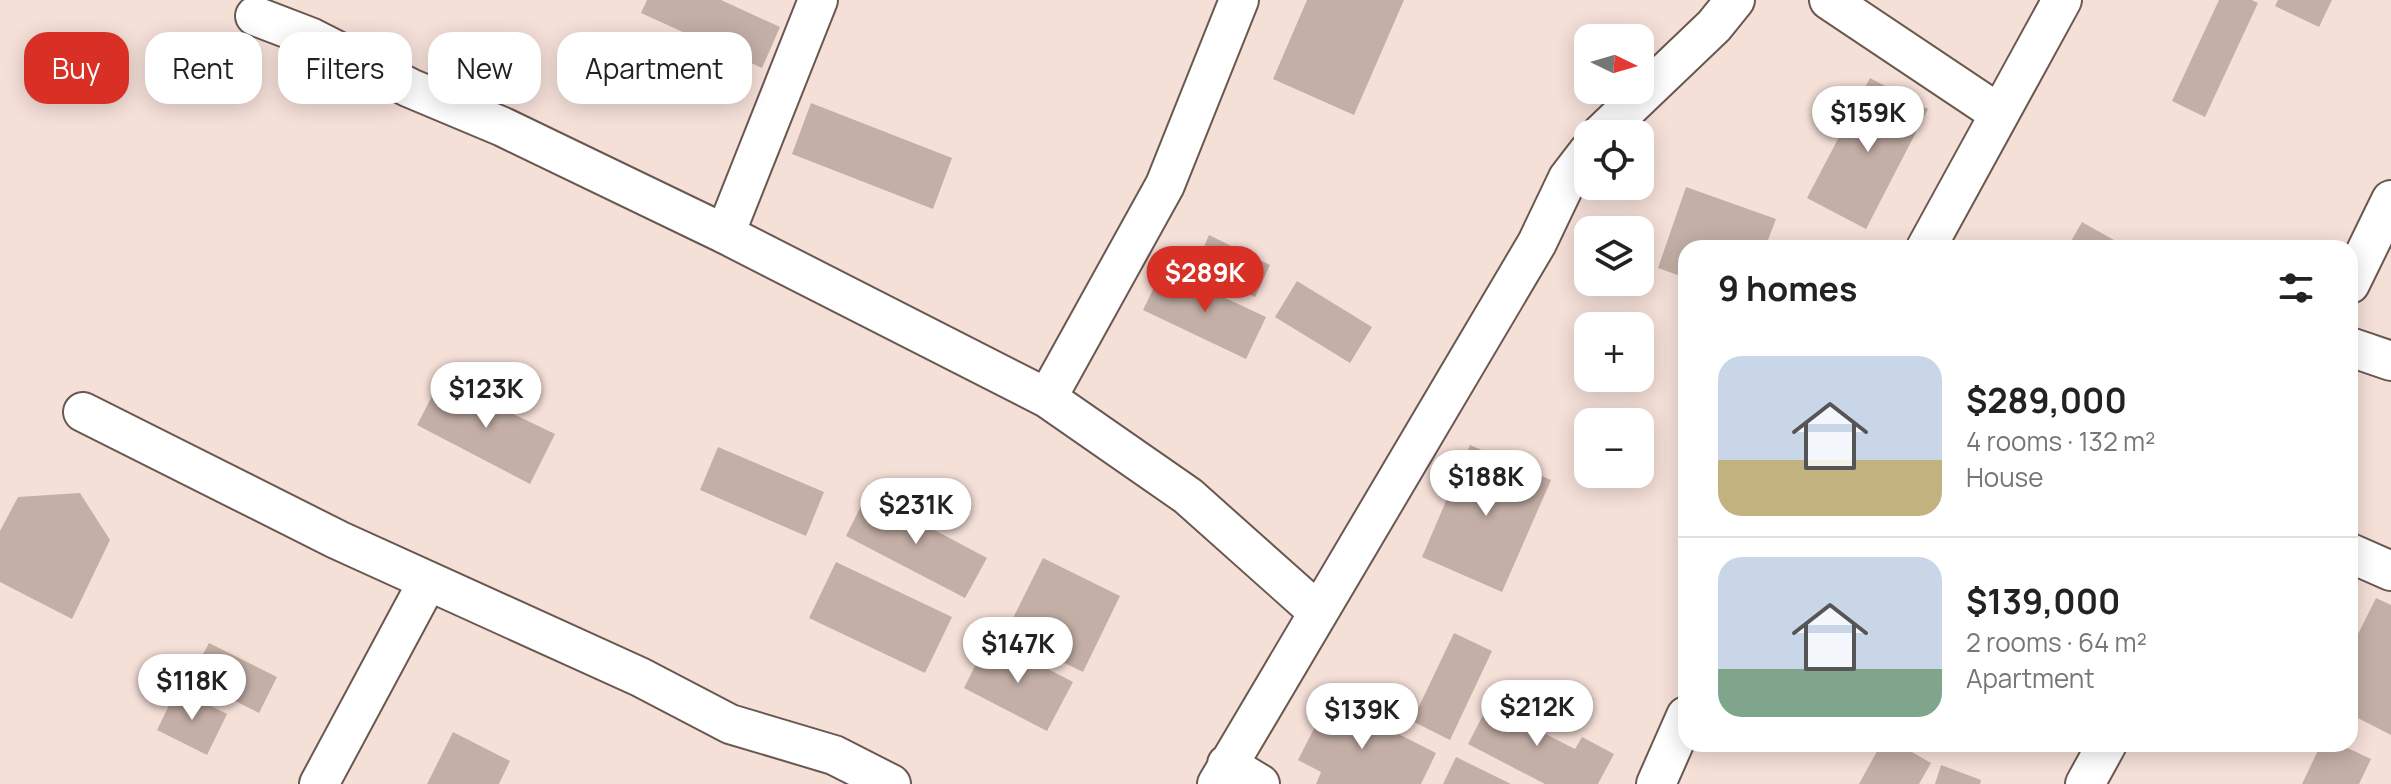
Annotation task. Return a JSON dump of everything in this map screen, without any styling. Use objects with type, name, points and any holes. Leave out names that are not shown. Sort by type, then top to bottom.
[{"type":"street","points":[[725,234],[818,0]]},
{"type":"street","points":[[1047,398],[1165,185],[1239,0]]},
{"type":"street","points":[[1616,120],[1714,26],[1735,0]]},
{"type":"street","points":[[1829,0],[1998,113]]},
{"type":"street","points":[[1930,240],[2062,0]]},
{"type":"street","points":[[255,16],[310,37],[410,88],[503,127],[725,234],[1047,398],[1188,496],[1318,612]]},
{"type":"street","points":[[1260,784],[1222,774],[1537,243],[1574,170]]},
{"type":"street","points":[[2358,268],[2391,200]]},
{"type":"street","points":[[2358,350],[2391,361]]},
{"type":"street","points":[[83,412],[338,540],[640,677],[730,724],[834,755],[891,784]]},
{"type":"street","points":[[2358,557],[2391,571]]},
{"type":"street","points":[[319,784],[428,581]]},
{"type":"street","points":[[1656,784],[1678,734]]},
{"type":"street","points":[[2085,784],[2103,752]]},
{"type":"building","points":[[647,0],[721,0],[780,27],[762,68],[752,63],[752,32],[683,32],[641,13]]},
{"type":"building","points":[[1307,0],[1404,0],[1354,115],[1273,79]]},
{"type":"building","points":[[2219,0],[2252,0],[2258,3],[2205,117],[2172,101]]},
{"type":"building","points":[[2278,0],[2332,0],[2319,27],[2275,6]]},
{"type":"building","points":[[1870,78],[1928,109],[1866,229],[1807,198]]},
{"type":"building","points":[[811,103],[952,158],[933,209],[792,154]]},
{"type":"building","points":[[1686,187],[1776,219],[1768,240],[1678,240],[1678,275],[1658,268]]},
{"type":"building","points":[[2082,222],[2114,240],[2072,240]]},
{"type":"building","points":[[1209,235],[1270,265],[1255,297],[1195,267]]},
{"type":"building","points":[[1163,269],[1266,317],[1246,359],[1143,310]]},
{"type":"building","points":[[1297,281],[1372,327],[1350,363],[1275,317]]},
{"type":"building","points":[[443,375],[555,434],[530,484],[417,425]]},
{"type":"building","points":[[1470,445],[1551,480],[1502,592],[1422,557]]},
{"type":"building","points":[[718,447],[824,492],[806,536],[700,490]]},
{"type":"building","points":[[80,493],[110,540],[72,619],[0,582],[0,531],[18,497]]},
{"type":"building","points":[[867,494],[987,558],[965,598],[846,536]]},
{"type":"building","points":[[1043,558],[1120,596],[1083,672],[1005,634]]},
{"type":"building","points":[[836,562],[952,617],[925,673],[809,618]]},
{"type":"building","points":[[2376,598],[2391,605],[2391,735],[2358,718],[2358,634]]},
{"type":"building","points":[[1454,633],[1492,651],[1450,740],[1412,721]]},
{"type":"building","points":[[989,638],[1073,682],[1047,731],[964,688]]},
{"type":"building","points":[[209,643],[277,677],[259,713],[190,678]]},
{"type":"building","points":[[177,689],[227,714],[207,755],[157,730]]},
{"type":"building","points":[[1495,692],[1520,706],[1514,718],[1575,749],[1582,737],[1614,754],[1598,784],[1545,784],[1468,744]]},
{"type":"building","points":[[1329,699],[1436,753],[1421,784],[1316,784],[1321,772],[1298,760]]},
{"type":"building","points":[[453,732],[510,761],[499,784],[427,784]]},
{"type":"building","points":[[1877,752],[1912,752],[1931,763],[1919,784],[1859,784]]},
{"type":"building","points":[[2317,752],[2356,752],[2371,759],[2359,784],[2302,784]]},
{"type":"building","points":[[1456,757],[1511,784],[1443,784]]},
{"type":"building","points":[[1941,765],[1981,780],[1980,784],[1935,784]]}]
